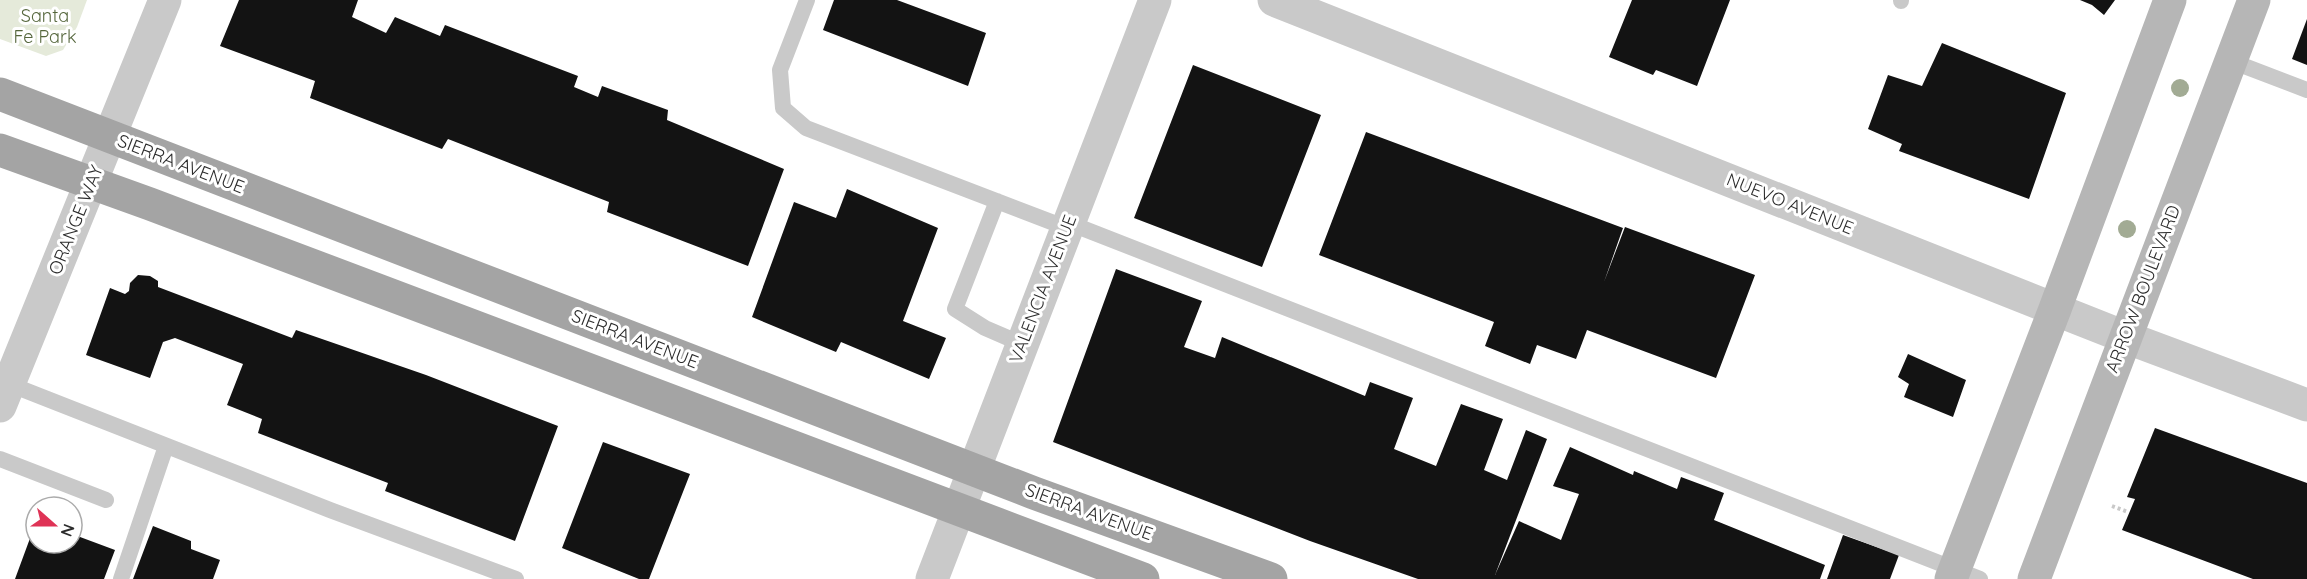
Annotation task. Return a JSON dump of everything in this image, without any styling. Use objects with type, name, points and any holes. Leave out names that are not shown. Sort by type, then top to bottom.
[{"type":"main road","points":[[1962,576],[2055,309],[2170,0]]},
{"type":"main road","name":"ARROW BOULEVARD","points":[[2034,579],[2254,0]]},
{"type":"main road","name":"SIERRA AVENUE","points":[[0,94],[974,469],[1271,579]]},
{"type":"main road","points":[[0,150],[92,182],[1143,579]]},
{"type":"street","name":"ORANGE WAY","points":[[4,395],[165,0]]},
{"type":"street","name":"VALENCIA AVENUE","points":[[932,579],[1155,0]]},
{"type":"street","name":"NUEVO AVENUE","points":[[1274,0],[2125,337],[2307,405]]},
{"type":"lane","points":[[807,0],[780,70],[783,108],[806,128],[997,201],[1068,225],[1962,576]]},
{"type":"lane","points":[[2231,60],[2307,90]]},
{"type":"lane","points":[[997,201],[955,309],[985,328],[1022,344]]},
{"type":"lane","points":[[4,395],[166,446],[516,579]]},
{"type":"lane","points":[[121,579],[166,446]]},
{"type":"lane","points":[[0,459],[106,500]]},
{"type":"path","points":[[2112,506],[2128,512]]},
{"type":"green space","name":"Santa Fe Park","points":[[0,0],[87,0],[77,27],[63,50],[46,56],[0,39]]},
{"type":"building","points":[[239,0],[358,0],[352,17],[386,33],[395,17],[440,36],[445,25],[578,76],[574,87],[598,97],[602,86],[668,110],[667,120],[784,169],[748,266],[607,212],[609,202],[448,139],[442,149],[310,98],[315,81],[220,46]]},
{"type":"building","points":[[834,0],[897,0],[986,33],[968,86],[823,30]]},
{"type":"building","points":[[1632,0],[1730,0],[1697,86],[1656,70],[1653,75],[1609,57]]},
{"type":"building","points":[[2080,0],[2115,0],[2104,15],[2092,5]]},
{"type":"building","points":[[2307,19],[2307,65],[2292,59]]},
{"type":"building","points":[[1942,43],[2066,93],[2029,199],[1899,151],[1902,144],[1868,129],[1888,75],[1922,86]]},
{"type":"building","points":[[1193,65],[1321,115],[1262,267],[1134,218]]},
{"type":"building","points":[[1366,132],[1623,228],[1604,282],[1625,227],[1755,275],[1716,378],[1587,330],[1576,359],[1537,345],[1530,364],[1485,346],[1494,322],[1319,255]]},
{"type":"building","points":[[847,189],[938,228],[903,321],[946,338],[929,379],[841,342],[836,352],[752,317],[794,202],[836,218]]},
{"type":"building","points":[[1116,269],[1202,301],[1184,347],[1215,358],[1222,337],[1365,396],[1370,382],[1413,398],[1394,449],[1436,466],[1461,404],[1503,419],[1484,470],[1507,480],[1526,430],[1547,439],[1495,575],[1519,521],[1561,540],[1579,494],[1553,486],[1570,447],[1633,475],[1634,471],[1677,489],[1681,477],[1724,493],[1714,520],[1825,565],[1820,579],[1418,579],[1310,541],[1053,442]]},
{"type":"building","points":[[138,275],[150,276],[158,281],[158,287],[292,338],[296,330],[426,375],[558,426],[515,541],[385,491],[388,483],[258,433],[262,419],[227,405],[243,364],[175,338],[163,342],[150,378],[86,355],[110,288],[125,294],[129,291],[130,283]]},
{"type":"building","points":[[1908,354],[1966,380],[1953,417],[1904,397],[1909,384],[1898,377]]},
{"type":"building","points":[[2155,428],[2307,483],[2307,579],[2253,579],[2122,530],[2135,499],[2127,497]]},
{"type":"building","points":[[603,442],[690,474],[649,579],[639,579],[562,548]]},
{"type":"building","points":[[153,526],[191,541],[191,549],[220,560],[213,579],[133,579]]},
{"type":"building","points":[[1843,535],[1899,555],[1890,579],[1827,579]]},
{"type":"building","points":[[84,538],[115,550],[104,579],[15,579],[24,555],[84,555]]}]
